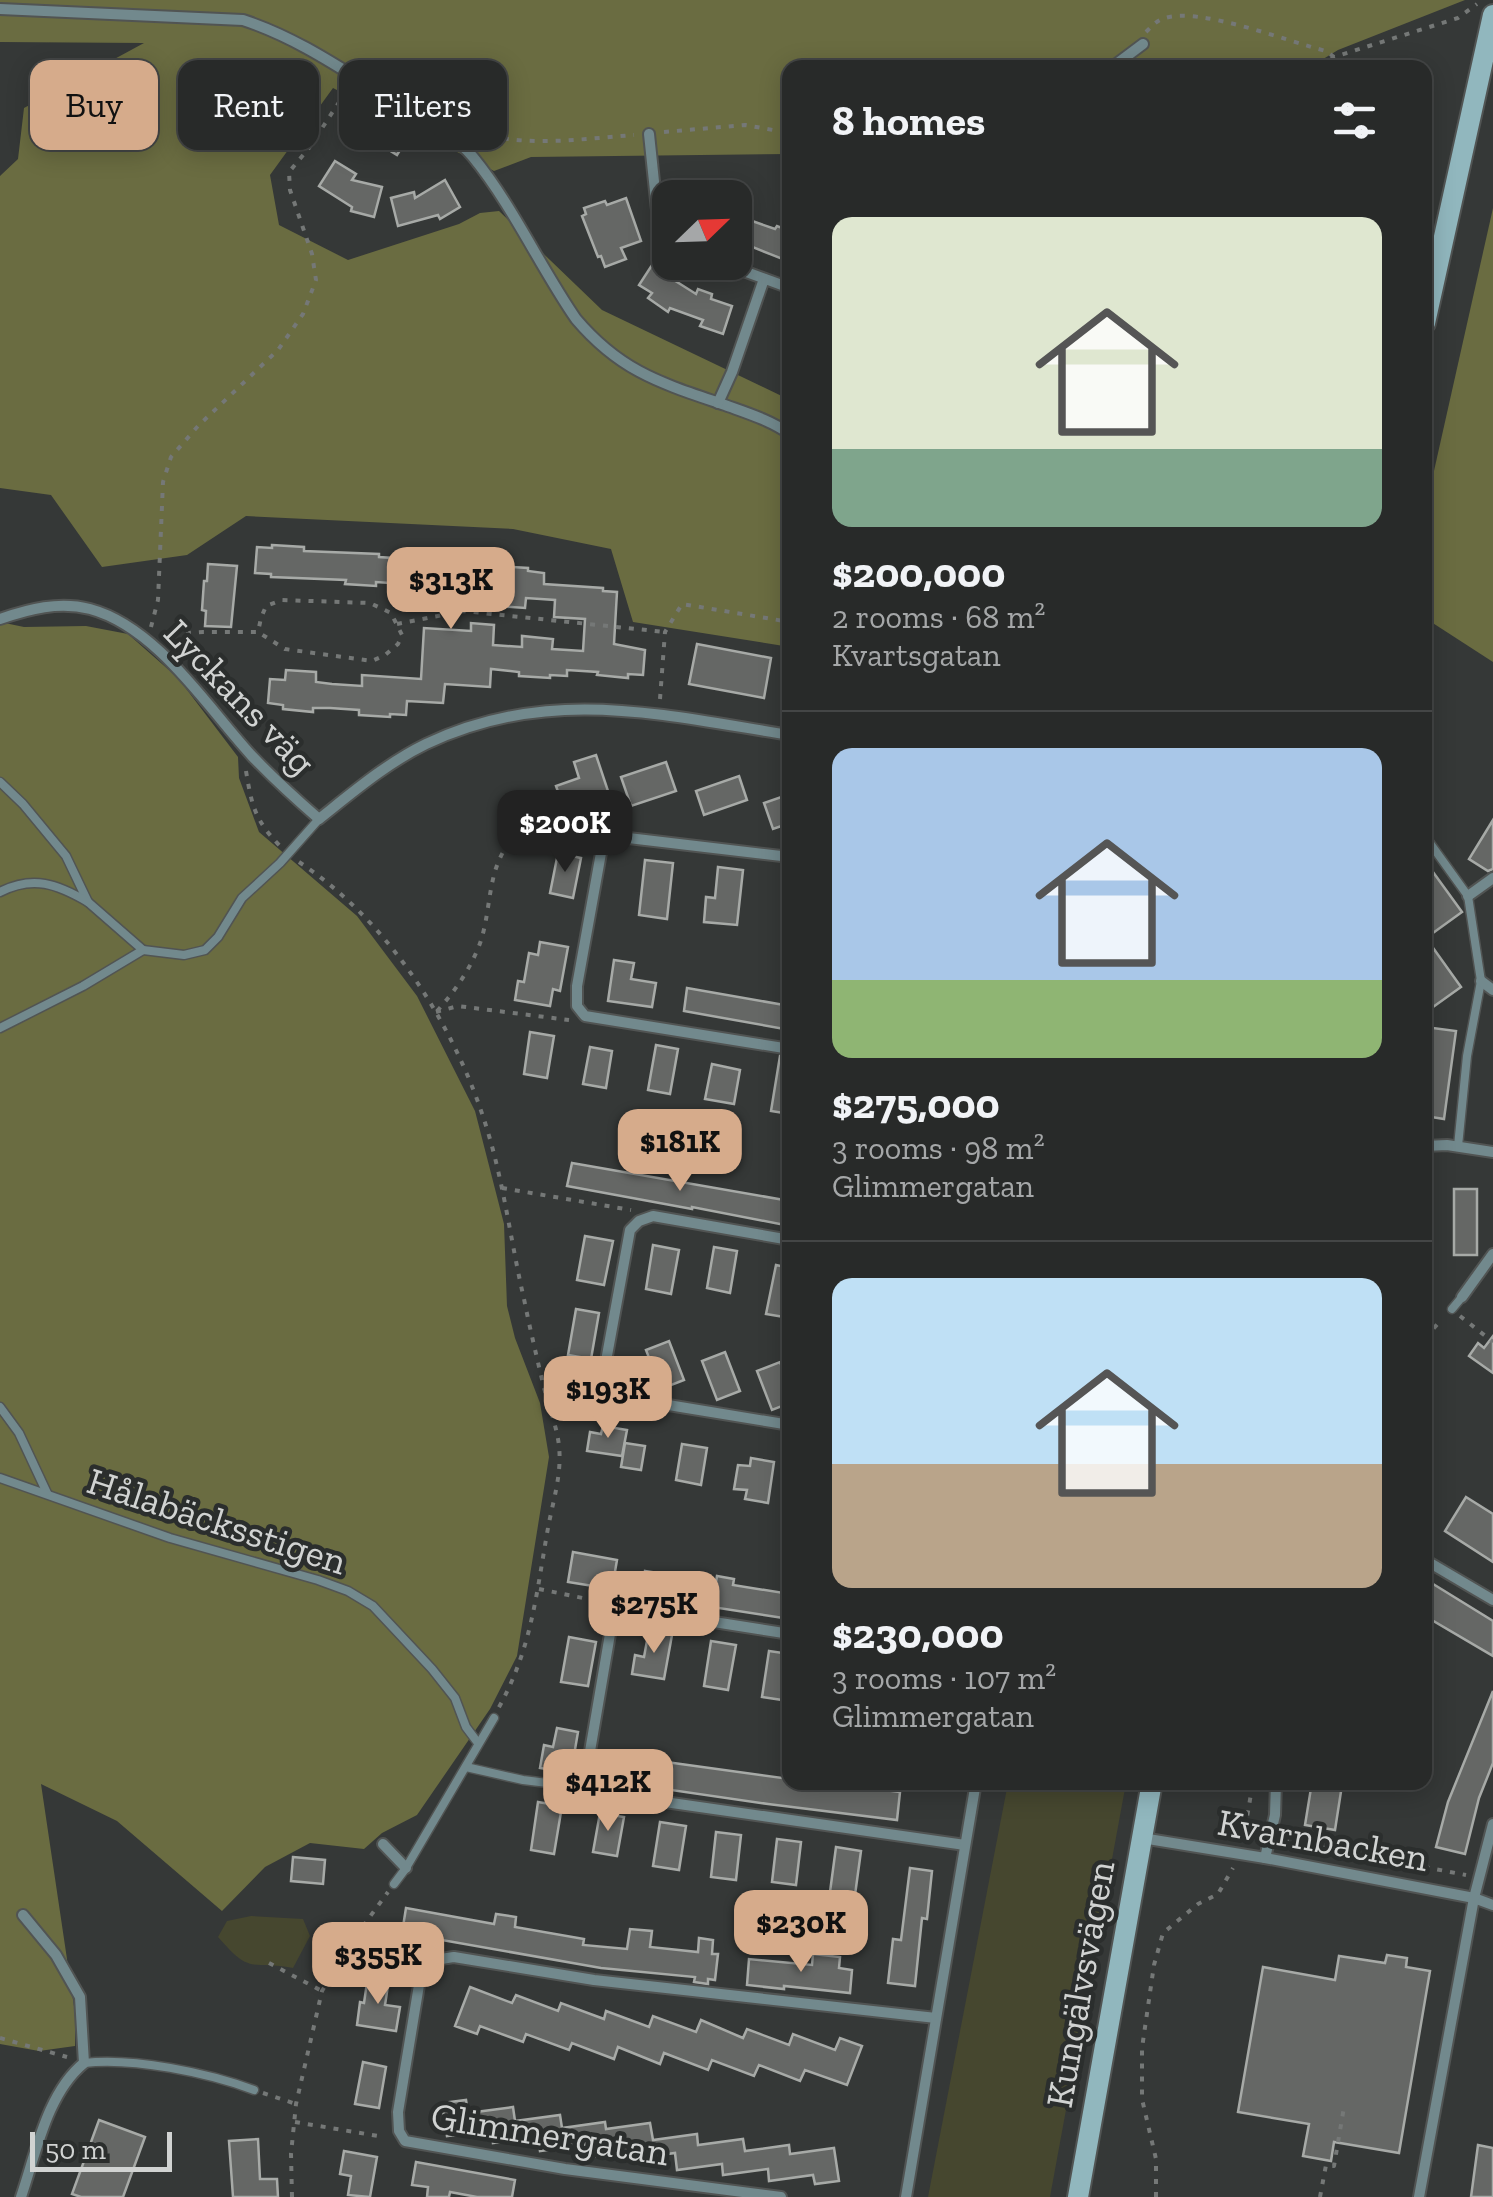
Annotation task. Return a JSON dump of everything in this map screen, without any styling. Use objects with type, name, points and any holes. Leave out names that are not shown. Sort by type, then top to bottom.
[{"type":"main road","points":[[1432,291],[1493,15]]},
{"type":"main road","name":"Kungälvsvägen","points":[[1078,2197],[1151,1790]]},
{"type":"street","points":[[0,8],[243,20],[308,47],[339,67]]},
{"type":"street","points":[[1122,60],[1144,44]]},
{"type":"street","points":[[650,134],[654,180]]},
{"type":"street","points":[[465,150],[496,190],[567,307],[592,338],[642,375],[759,417],[782,430]]},
{"type":"street","points":[[752,274],[782,285]]},
{"type":"street","points":[[718,403],[764,279]]},
{"type":"street","name":"Lyckans väg","points":[[0,618],[48,606],[71,606],[117,619],[169,661],[249,752],[319,819]]},
{"type":"street","points":[[319,819],[358,787],[429,743],[530,712],[610,708],[782,735]]},
{"type":"street","points":[[782,856],[620,837],[607,842],[601,853],[577,1006],[585,1016],[782,1047]]},
{"type":"street","points":[[1468,896],[1493,878]]},
{"type":"street","points":[[1482,981],[1493,990]]},
{"type":"street","points":[[1432,1146],[1493,1152]]},
{"type":"street","points":[[782,1239],[652,1216],[638,1221],[630,1230],[625,1251],[606,1361],[606,1378],[612,1389],[632,1399],[782,1423]]},
{"type":"street","points":[[1462,1297],[1493,1254]]},
{"type":"street","points":[[1432,1564],[1493,1600]]},
{"type":"street","points":[[782,1633],[644,1611],[623,1614],[614,1622],[610,1634],[588,1763],[588,1777],[597,1789],[609,1794],[966,1845]]},
{"type":"street","points":[[906,2197],[975,1790]]},
{"type":"street","points":[[1265,1858],[1276,1790]]},
{"type":"street","points":[[1419,2197],[1474,1898],[1493,1824]]},
{"type":"street","name":"Kvarnbacken","points":[[1142,1838],[1265,1858],[1493,1904]]},
{"type":"street","points":[[383,1844],[406,1868]]},
{"type":"street","points":[[21,2197],[56,2095],[70,2074],[84,2063],[80,1997],[56,1955],[23,1914]]},
{"type":"street","points":[[434,1960],[454,1957],[594,1980],[936,2018]]},
{"type":"street","name":"Glimmergatan","points":[[434,1960],[425,1966],[420,1979],[398,2112],[399,2130],[405,2141],[564,2169],[781,2197]]},
{"type":"lane","points":[[0,782],[66,856],[88,902]]},
{"type":"lane","points":[[0,892],[35,882],[66,889],[88,902],[143,950],[184,956],[205,950],[218,937],[242,898],[319,819]]},
{"type":"lane","points":[[1432,846],[1468,896],[1482,981],[1467,1056],[1458,1146]]},
{"type":"lane","points":[[0,1028],[143,950]]},
{"type":"lane","points":[[1452,1309],[1462,1297]]},
{"type":"lane","name":"Hålabäcksstigen","points":[[0,1407],[47,1493]]},
{"type":"lane","name":"Hålabäcksstigen","points":[[0,1478],[170,1538],[348,1591],[373,1606],[432,1669],[456,1698],[466,1726],[478,1742]]},
{"type":"lane","points":[[394,1884],[494,1718]]},
{"type":"lane","points":[[466,1767],[523,1780],[597,1789]]},
{"type":"lane","points":[[84,2063],[104,2060],[180,2070],[224,2078],[254,2090]]},
{"type":"path","points":[[1331,60],[1458,18],[1478,0]]},
{"type":"path","points":[[1144,44],[1144,34],[1160,19],[1178,16],[1236,25],[1326,50],[1334,58]]},
{"type":"path","points":[[147,642],[158,600],[163,482],[171,457],[278,350],[303,314],[316,280],[312,254],[290,190],[289,172],[339,103]]},
{"type":"path","points":[[507,139],[538,142],[745,125],[782,132]]},
{"type":"path","points":[[147,642],[164,633],[258,632],[285,649],[372,661],[398,644],[402,635],[390,612],[370,604],[282,600],[266,606],[258,632]]},
{"type":"path","points":[[658,715],[665,632],[682,604],[782,621]]},
{"type":"path","points":[[398,624],[463,611],[665,632]]},
{"type":"path","points":[[249,752],[246,770],[250,802],[261,826],[288,854],[361,912],[436,1012],[479,1108],[501,1188],[559,1444],[559,1474],[529,1636],[518,1670],[494,1718]]},
{"type":"path","points":[[436,1012],[457,988],[475,955],[491,896],[490,879],[510,841],[533,824],[579,828],[613,840]]},
{"type":"path","points":[[436,1012],[458,1006],[570,1020],[581,1012]]},
{"type":"path","points":[[501,1188],[633,1210],[638,1221]]},
{"type":"path","points":[[1432,1330],[1452,1309],[1493,1342]]},
{"type":"path","points":[[544,1386],[592,1395],[612,1389]]},
{"type":"path","points":[[539,1589],[616,1603],[623,1614]]},
{"type":"path","points":[[1156,2197],[1156,2160],[1142,2099],[1142,2048],[1154,1965],[1163,1934],[1198,1904],[1218,1894],[1241,1854],[1252,1790]]},
{"type":"path","points":[[1244,1834],[1478,1879]]},
{"type":"path","points":[[292,2197],[290,2154],[296,2104],[322,1991],[394,1884]]},
{"type":"path","points":[[358,1933],[426,1950],[434,1960]]},
{"type":"path","points":[[269,1963],[322,1991]]},
{"type":"path","points":[[0,2038],[84,2063]]},
{"type":"path","points":[[254,2090],[296,2104]]},
{"type":"path","points":[[1320,2197],[1326,2165],[1334,2166],[1344,2108]]},
{"type":"path","points":[[295,2122],[405,2141]]},
{"type":"green space","points":[[0,0],[1465,0],[1322,60],[782,60],[782,154],[531,157],[494,171],[453,150],[507,150],[507,60],[339,60],[339,91],[333,88],[319,107],[319,60],[178,60],[178,150],[288,150],[270,175],[279,225],[348,260],[459,224],[480,213],[499,211],[602,310],[782,396],[782,646],[633,622],[611,549],[513,529],[246,516],[187,555],[102,567],[51,495],[0,488],[0,176],[18,159],[24,108],[30,105],[30,150],[158,150],[158,60],[113,60],[144,43],[0,42]]},
{"type":"green space","points":[[1493,208],[1493,662],[1432,623],[1432,480]]},
{"type":"green space","points":[[0,622],[24,627],[86,626],[128,634],[178,678],[238,757],[239,778],[259,832],[357,916],[417,996],[475,1111],[504,1224],[507,1306],[540,1403],[549,1457],[517,1656],[490,1709],[417,1815],[382,1833],[364,1849],[310,1843],[265,1867],[222,1911],[117,1821],[41,1784],[75,2013],[75,2046],[39,2051],[0,2044]]},
{"type":"green space","points":[[1007,1790],[1125,1790],[1050,2197],[928,2197]]},
{"type":"green space","points":[[251,1916],[303,1919],[310,1936],[293,1968],[245,1962],[218,1937],[227,1921]]},
{"type":"building","points":[[335,161],[356,174],[352,180],[382,187],[374,217],[351,211],[352,207],[319,186]]},
{"type":"building","points":[[445,180],[460,207],[440,219],[438,215],[398,226],[391,198],[414,192],[415,198]]},
{"type":"building","points":[[626,198],[641,241],[621,248],[626,259],[605,267],[582,216],[586,214],[584,208]]},
{"type":"building","points":[[752,221],[782,228],[782,259],[752,247]]},
{"type":"building","points":[[652,265],[652,280],[674,280],[696,294],[698,289],[712,294],[711,299],[732,306],[723,334],[700,326],[703,320],[670,308],[668,312],[648,298],[652,293],[639,285]]},
{"type":"building","points":[[257,547],[304,547],[304,551],[379,554],[393,560],[453,567],[528,568],[544,573],[544,584],[617,592],[614,644],[645,650],[643,675],[628,674],[628,678],[567,670],[567,676],[550,678],[491,669],[490,687],[445,684],[443,703],[407,701],[406,715],[359,715],[359,710],[330,708],[313,708],[313,712],[283,709],[283,705],[268,703],[270,679],[285,680],[286,670],[316,672],[316,682],[362,686],[362,675],[421,679],[424,628],[471,631],[471,623],[494,625],[493,645],[522,647],[522,636],[553,639],[552,649],[583,651],[585,619],[554,617],[555,600],[526,598],[525,608],[495,606],[496,595],[420,594],[404,590],[405,584],[345,584],[346,580],[255,573]]},
{"type":"building","points":[[208,564],[237,566],[231,627],[205,626],[206,611],[202,610]]},
{"type":"building","points":[[697,644],[771,658],[764,698],[689,684]]},
{"type":"building","points":[[596,755],[609,794],[564,809],[556,786],[579,778],[574,762]]},
{"type":"building","points":[[666,762],[676,791],[631,806],[621,777]]},
{"type":"building","points":[[739,776],[747,800],[704,815],[696,791]]},
{"type":"building","points":[[782,797],[782,826],[773,829],[764,803]]},
{"type":"building","points":[[1493,820],[1493,869],[1488,871],[1469,859]]},
{"type":"building","points":[[558,853],[581,858],[573,898],[550,893]]},
{"type":"building","points":[[645,860],[673,863],[667,919],[639,915]]},
{"type":"building","points":[[718,867],[743,870],[737,925],[704,922],[706,897],[715,898]]},
{"type":"building","points":[[1432,871],[1462,912],[1432,934]]},
{"type":"building","points":[[540,942],[568,947],[560,991],[553,989],[550,1006],[515,1000],[518,981],[524,982],[529,953],[538,955]]},
{"type":"building","points":[[1432,946],[1461,987],[1432,1006]]},
{"type":"building","points":[[614,960],[634,963],[631,979],[656,983],[652,1007],[608,1001]]},
{"type":"building","points":[[687,988],[782,1005],[782,1029],[684,1011]]},
{"type":"building","points":[[1432,1028],[1456,1031],[1444,1119],[1432,1117]]},
{"type":"building","points":[[530,1032],[554,1036],[547,1078],[524,1074]]},
{"type":"building","points":[[656,1045],[678,1049],[670,1094],[648,1090]]},
{"type":"building","points":[[590,1047],[612,1051],[606,1088],[583,1084]]},
{"type":"building","points":[[780,1056],[782,1113],[771,1111]]},
{"type":"building","points":[[712,1064],[740,1070],[734,1104],[705,1099]]},
{"type":"building","points":[[572,1163],[782,1200],[782,1224],[692,1207],[567,1186]]},
{"type":"building","points":[[1454,1189],[1477,1189],[1477,1255],[1454,1255]]},
{"type":"building","points":[[585,1236],[613,1241],[604,1285],[577,1280]]},
{"type":"building","points":[[653,1245],[679,1250],[671,1294],[646,1289]]},
{"type":"building","points":[[714,1247],[737,1251],[730,1293],[707,1288]]},
{"type":"building","points":[[776,1265],[782,1266],[782,1317],[766,1314]]},
{"type":"building","points":[[576,1309],[599,1313],[591,1359],[568,1355]]},
{"type":"building","points":[[1493,1336],[1493,1373],[1469,1356],[1478,1343],[1484,1348]]},
{"type":"building","points":[[669,1341],[684,1380],[661,1389],[646,1350]]},
{"type":"building","points":[[725,1352],[740,1391],[717,1400],[702,1361]]},
{"type":"building","points":[[780,1362],[782,1406],[772,1410],[757,1371]]},
{"type":"building","points":[[603,1426],[627,1430],[622,1456],[587,1451],[590,1432],[601,1434]]},
{"type":"building","points":[[625,1443],[645,1446],[641,1470],[621,1467]]},
{"type":"building","points":[[682,1444],[707,1448],[701,1485],[676,1480]]},
{"type":"building","points":[[751,1458],[774,1462],[768,1503],[745,1499],[747,1490],[734,1489],[738,1465],[750,1466]]},
{"type":"building","points":[[1466,1497],[1493,1514],[1493,1562],[1445,1531]]},
{"type":"building","points":[[573,1552],[617,1560],[612,1589],[568,1582]]},
{"type":"building","points":[[645,1571],[716,1582],[717,1576],[734,1579],[733,1585],[782,1593],[782,1618],[641,1596]]},
{"type":"building","points":[[1432,1583],[1493,1621],[1493,1656],[1432,1620]]},
{"type":"building","points":[[649,1630],[672,1635],[664,1679],[632,1674],[635,1655],[644,1657]]},
{"type":"building","points":[[569,1637],[596,1642],[588,1686],[561,1682]]},
{"type":"building","points":[[711,1641],[736,1645],[728,1690],[704,1686]]},
{"type":"building","points":[[769,1651],[782,1653],[782,1700],[762,1697]]},
{"type":"building","points":[[1493,1691],[1493,1763],[1479,1798],[1465,1854],[1436,1847],[1448,1802]]},
{"type":"building","points":[[557,1728],[578,1732],[571,1773],[540,1768],[544,1745],[553,1747]]},
{"type":"building","points":[[623,1754],[782,1778],[782,1790],[900,1792],[897,1820],[671,1790],[619,1779]]},
{"type":"building","points":[[1311,1790],[1341,1790],[1335,1830],[1305,1825]]},
{"type":"building","points":[[538,1802],[562,1806],[554,1854],[531,1850]]},
{"type":"building","points":[[600,1813],[624,1817],[617,1856],[593,1852]]},
{"type":"building","points":[[660,1822],[686,1826],[679,1870],[653,1866]]},
{"type":"building","points":[[716,1832],[741,1835],[736,1880],[711,1877]]},
{"type":"building","points":[[777,1839],[801,1842],[796,1885],[772,1882]]},
{"type":"building","points":[[836,1847],[861,1851],[855,1895],[830,1892]]},
{"type":"building","points":[[293,1857],[325,1860],[323,1884],[291,1881]]},
{"type":"building","points":[[910,1868],[932,1871],[927,1919],[922,1918],[915,1986],[888,1983],[893,1939],[901,1940]]},
{"type":"building","points":[[406,1908],[494,1924],[496,1914],[516,1917],[515,1927],[584,1939],[583,1945],[627,1949],[630,1929],[652,1931],[650,1947],[698,1952],[699,1938],[713,1940],[712,1954],[718,1954],[715,1980],[708,1979],[708,1984],[694,1982],[695,1977],[601,1968],[402,1933]]},
{"type":"building","points":[[813,1954],[840,1957],[839,1968],[852,1970],[850,1993],[747,1985],[749,1959],[812,1965]]},
{"type":"building","points":[[1387,1955],[1407,1958],[1406,1967],[1430,1971],[1399,2153],[1334,2142],[1331,2161],[1303,2156],[1309,2124],[1238,2112],[1263,1967],[1335,1980],[1339,1956],[1385,1963]]},
{"type":"building","points":[[368,1976],[389,1979],[385,2005],[400,2007],[396,2031],[357,2025]]},
{"type":"building","points":[[470,1987],[512,2003],[516,1995],[558,2011],[561,2003],[604,2019],[606,2011],[649,2027],[653,2016],[696,2032],[701,2020],[743,2038],[747,2029],[789,2045],[793,2034],[835,2050],[840,2038],[862,2046],[847,2085],[805,2070],[800,2081],[759,2065],[754,2076],[712,2060],[708,2070],[664,2053],[660,2064],[618,2047],[614,2059],[572,2043],[569,2050],[526,2034],[523,2042],[480,2026],[477,2034],[455,2026]]},
{"type":"building","points":[[363,2062],[386,2067],[379,2108],[355,2104]]},
{"type":"building","points":[[466,2100],[468,2113],[513,2107],[515,2121],[560,2115],[562,2128],[605,2122],[606,2129],[650,2123],[653,2140],[697,2134],[698,2145],[743,2139],[745,2151],[789,2145],[790,2154],[834,2148],[839,2181],[815,2184],[813,2175],[769,2181],[768,2169],[723,2175],[722,2164],[677,2170],[675,2153],[631,2159],[630,2152],[585,2158],[584,2145],[540,2151],[538,2137],[493,2143],[492,2130],[447,2136],[442,2103]]},
{"type":"building","points":[[99,2120],[145,2137],[123,2197],[72,2194]]},
{"type":"building","points":[[258,2139],[260,2179],[277,2179],[278,2197],[233,2197],[229,2141]]},
{"type":"building","points":[[1478,2145],[1493,2148],[1493,2197],[1471,2197]]},
{"type":"building","points":[[344,2151],[377,2157],[370,2197],[348,2195],[351,2176],[340,2174]]},
{"type":"building","points":[[416,2162],[515,2180],[512,2197],[450,2192],[449,2197],[427,2197],[428,2187],[412,2185]]}]
